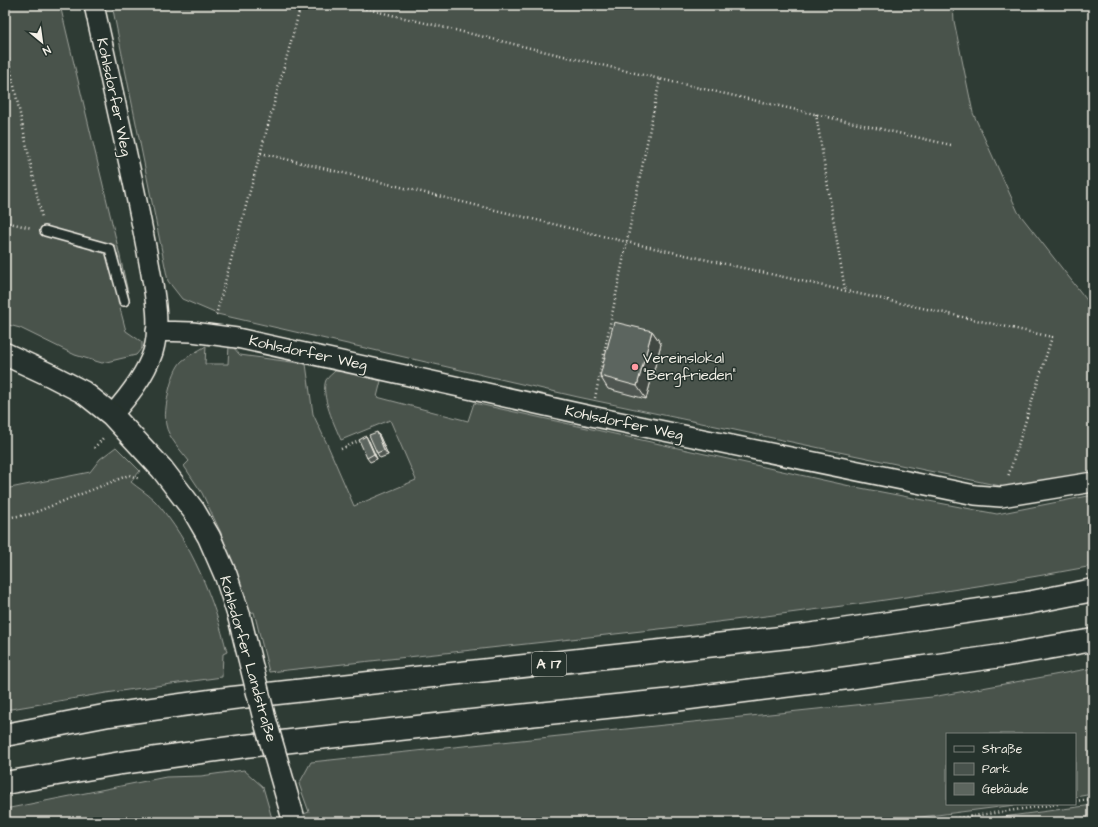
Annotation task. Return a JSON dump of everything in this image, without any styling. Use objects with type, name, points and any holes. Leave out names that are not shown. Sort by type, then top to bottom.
[{"type":"main road","name":"Kohlsdorfer Landstraße","points":[[5,354],[84,392],[112,415],[162,468],[194,511],[210,537],[226,576],[239,616],[264,717],[293,819]]},
{"type":"main road","name":"A 17","points":[[5,735],[109,715],[232,698],[807,636],[1027,603],[1093,590]]},
{"type":"main road","points":[[5,784],[121,762],[245,746],[674,700],[848,678],[1001,656],[1093,640]]},
{"type":"street","name":"Kohlsdorfer Weg","points":[[94,5],[145,242],[156,309],[156,331],[153,352],[145,371],[129,395],[112,415]]},
{"type":"street","name":"Kohlsdorfer Weg","points":[[156,331],[192,332],[237,338],[591,416],[975,495],[1001,497],[1093,482]]},
{"type":"lane","points":[[45,231],[110,249],[124,301]]},
{"type":"path","points":[[211,334],[301,5]]},
{"type":"path","points":[[350,5],[660,79],[951,145]]},
{"type":"path","points":[[5,43],[45,231],[5,222]]},
{"type":"path","points":[[591,416],[660,79]]},
{"type":"path","points":[[816,114],[844,290]]},
{"type":"path","points":[[261,153],[626,242],[1052,337],[1001,497]]},
{"type":"path","points":[[341,450],[364,439],[366,442]]},
{"type":"path","points":[[5,518],[31,514],[130,474],[145,481],[162,468]]},
{"type":"path","points":[[1076,802],[1093,799]]},
{"type":"path","points":[[930,822],[1051,805]]},
{"type":"green space","points":[[5,5],[60,5],[130,302],[118,301],[126,331],[142,342],[142,348],[136,355],[102,363],[75,355],[20,328],[5,324]]},
{"type":"green space","points":[[112,5],[953,5],[954,21],[973,113],[1018,212],[1093,308],[1093,475],[1005,487],[578,397],[217,314],[182,299],[168,281]]},
{"type":"green space","points":[[229,345],[233,347],[240,355],[306,364],[313,414],[354,506],[416,480],[390,420],[341,440],[332,419],[325,394],[326,380],[335,371],[349,371],[381,381],[377,397],[468,421],[474,403],[850,486],[997,514],[1093,495],[1093,566],[985,585],[768,616],[269,672],[254,612],[249,613],[221,533],[202,493],[184,466],[189,461],[172,439],[167,430],[165,419],[171,382],[174,373],[182,361],[206,346],[205,364],[228,364]]},
{"type":"green space","points":[[116,447],[140,471],[131,482],[155,501],[168,517],[191,553],[200,572],[222,632],[227,652],[223,654],[222,677],[106,693],[5,710],[5,489],[90,472],[100,459]]},
{"type":"green space","points":[[1093,668],[1093,794],[1076,797],[1076,733],[946,733],[946,805],[1015,805],[882,822],[304,822],[301,815],[309,812],[299,784],[311,762],[932,697]]},
{"type":"green space","points":[[244,770],[263,787],[273,822],[5,822],[5,809],[166,777],[201,776]]},
{"type":"green space","points":[[1093,805],[1093,822],[965,822]]},
{"type":"building","points":[[614,322],[652,331],[637,386],[600,376]]},
{"type":"building","points":[[377,432],[384,450],[377,453],[369,435]]},
{"type":"building","points":[[366,436],[374,454],[367,458],[359,440]]},
{"type":"place","name":"Vereinslokal \"Bergfrieden\"","points":[[635,367]]}]
